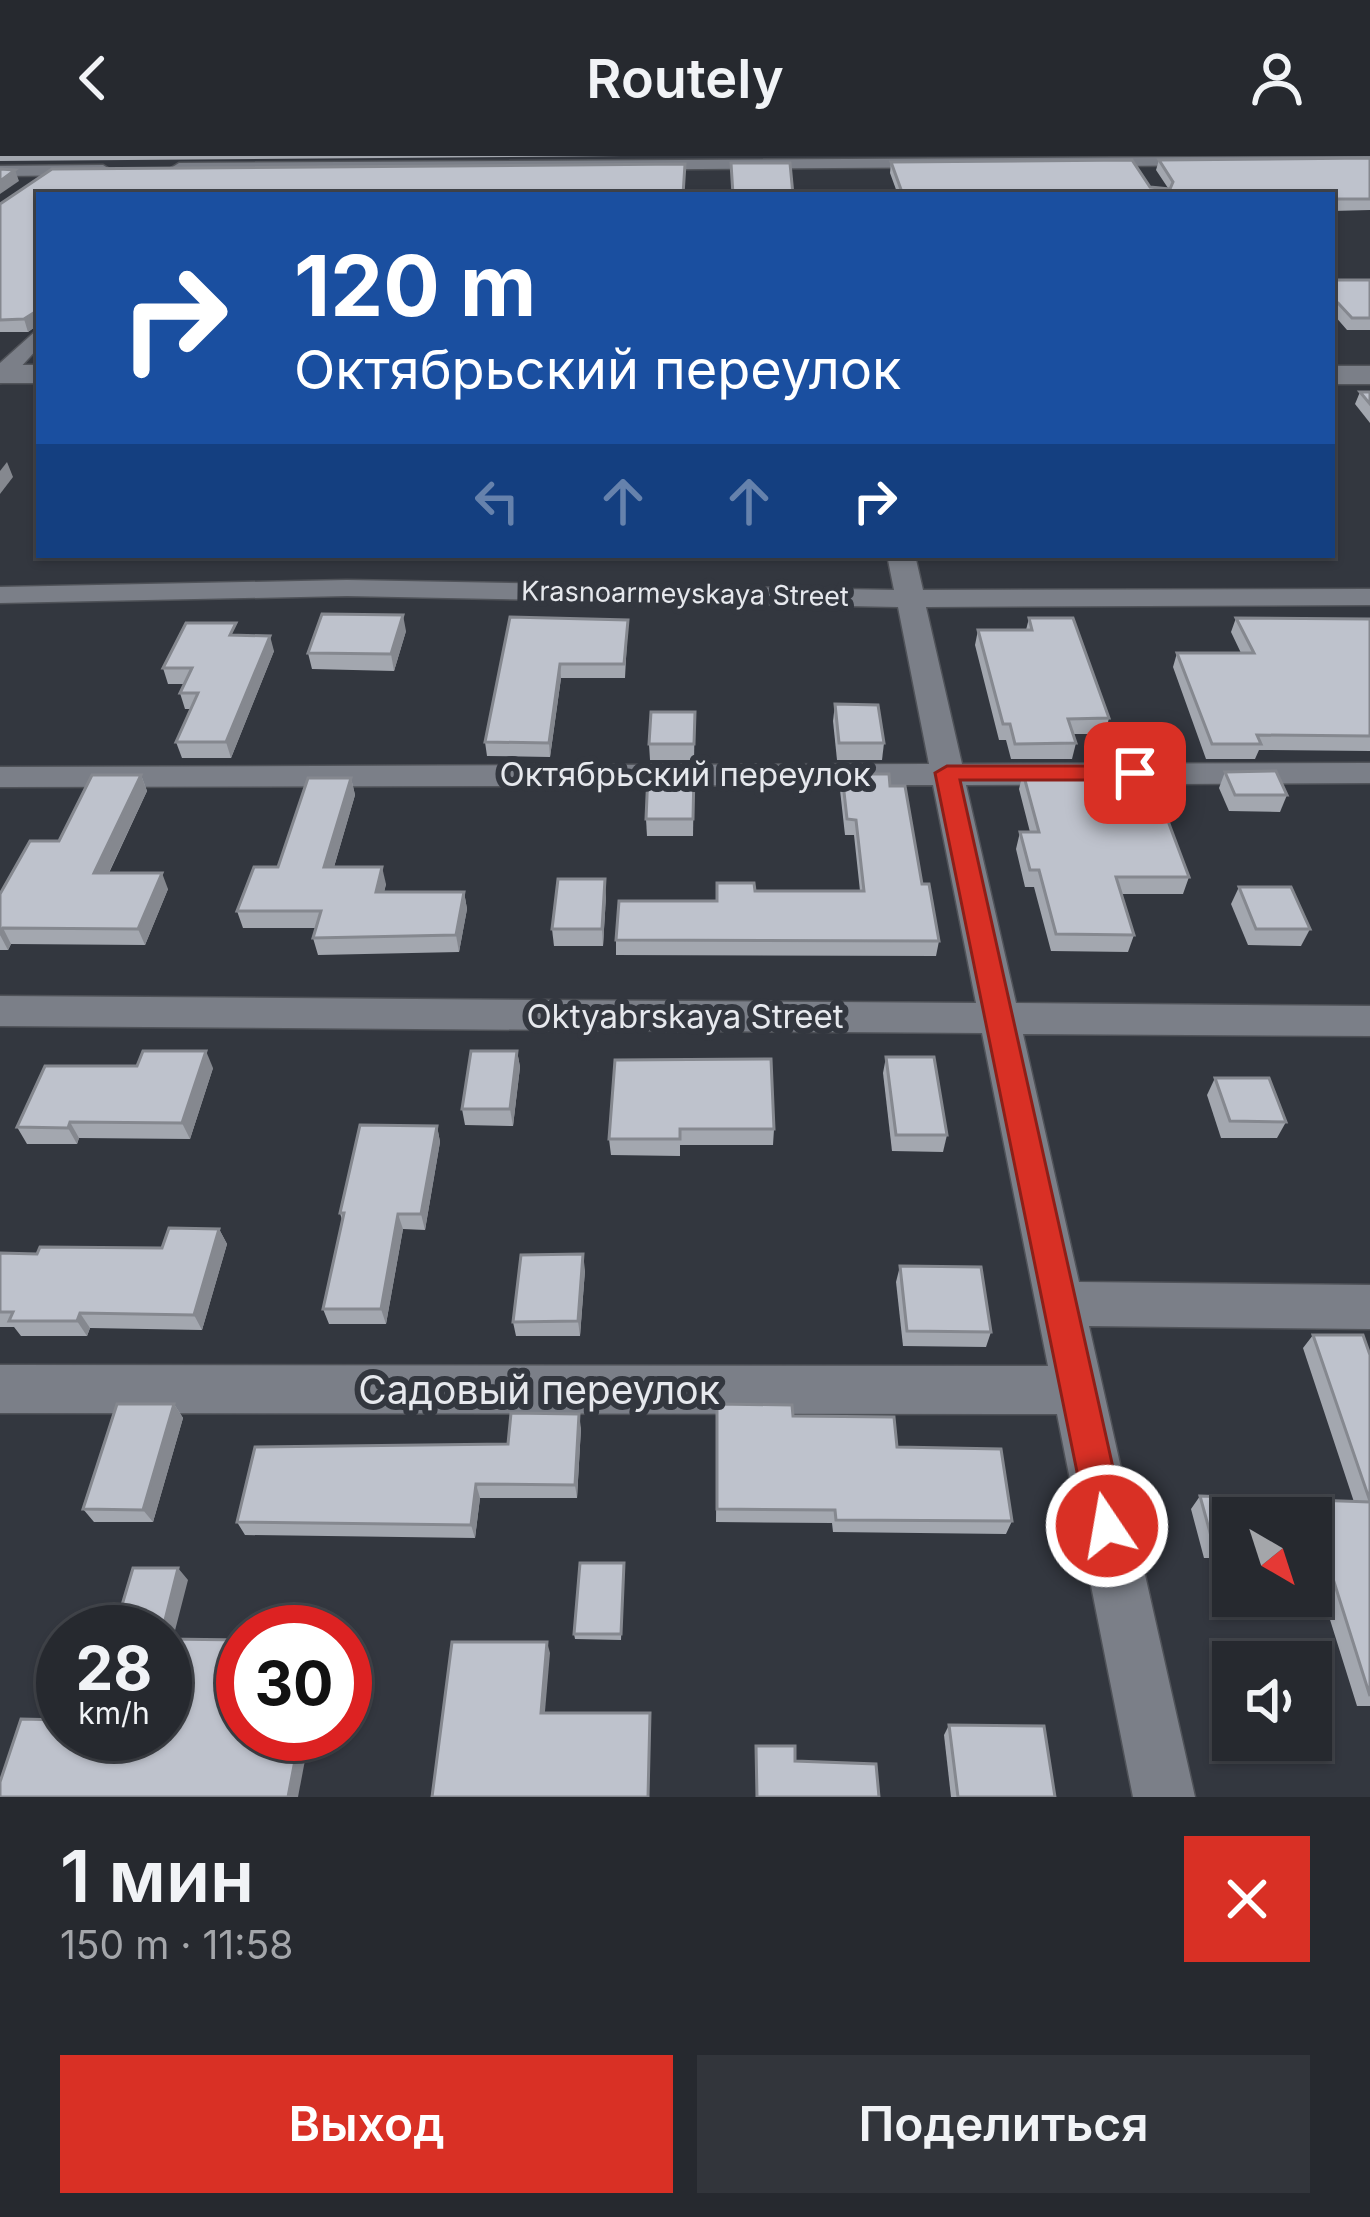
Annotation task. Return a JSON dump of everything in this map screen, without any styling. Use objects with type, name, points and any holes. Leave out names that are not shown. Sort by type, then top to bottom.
[{"type":"main road","points":[[1,375],[36,374]]},
{"type":"main road","points":[[1335,375],[1370,375]]},
{"type":"street","points":[[1136,159],[1147,177]]},
{"type":"street","points":[[186,169],[506,172],[1370,159]]},
{"type":"street","points":[[0,171],[121,170]]},
{"type":"street","points":[[16,196],[49,171]]},
{"type":"street","points":[[1,375],[36,337]]},
{"type":"street","points":[[346,587],[359,558]]},
{"type":"street","points":[[902,558],[1164,1797]]},
{"type":"street","name":"Krasnoarmeyskaya Street","points":[[0,596],[346,587],[910,599],[1370,597]]},
{"type":"street","name":"Октябрьский переулок","points":[[0,777],[1370,773]]},
{"type":"street","name":"Oktyabrskaya Street","points":[[0,1011],[1370,1022]]},
{"type":"street","points":[[1060,1304],[1370,1306]]},
{"type":"street","name":"Садовый переулок","points":[[0,1389],[1078,1390]]},
{"type":"building","points":[[1370,158],[1370,199],[1335,199],[1335,192],[902,192],[891,162],[1132,160],[1150,187],[1170,189],[1173,182],[1159,160]]},
{"type":"building","points":[[731,163],[790,163],[793,192],[733,192]]},
{"type":"building","points":[[685,164],[683,192],[36,192],[36,314],[0,320],[0,204],[52,169]]},
{"type":"building","points":[[1335,280],[1370,280],[1370,318],[1352,318],[1338,303]]},
{"type":"building","points":[[322,614],[403,615],[391,654],[308,653]]},
{"type":"building","points":[[510,617],[628,620],[624,664],[560,664],[549,743],[485,742]]},
{"type":"building","points":[[1029,618],[1073,618],[1109,718],[1068,719],[1076,743],[1015,744],[1010,724],[1003,724],[978,630],[1032,630]]},
{"type":"building","points":[[1236,618],[1370,619],[1370,736],[1257,735],[1261,744],[1212,744],[1177,653],[1254,653]]},
{"type":"building","points":[[186,623],[236,623],[230,635],[270,636],[226,742],[176,742],[198,693],[180,693],[192,668],[163,668]]},
{"type":"building","points":[[835,704],[878,705],[884,743],[839,743]]},
{"type":"building","points":[[651,712],[695,712],[694,744],[649,744]]},
{"type":"building","points":[[1276,771],[1287,795],[1235,795],[1225,772]]},
{"type":"building","points":[[1086,772],[1097,805],[1162,805],[1189,877],[1116,877],[1134,935],[1056,934],[1039,870],[1030,870],[1020,832],[1039,832],[1023,773]]},
{"type":"building","points":[[648,773],[694,773],[693,819],[646,819]]},
{"type":"building","points":[[842,774],[889,774],[890,786],[905,786],[922,884],[929,884],[939,941],[616,940],[619,901],[717,901],[717,883],[754,883],[755,891],[864,891],[856,820],[847,819]]},
{"type":"building","points":[[92,775],[141,775],[94,873],[162,873],[138,929],[3,928],[0,933],[0,894],[30,841],[59,841]]},
{"type":"building","points":[[308,778],[351,778],[324,867],[382,867],[376,892],[464,892],[456,935],[313,938],[321,911],[237,911],[254,867],[278,867]]},
{"type":"building","points":[[558,879],[605,879],[602,929],[552,929]]},
{"type":"building","points":[[1239,887],[1291,887],[1310,929],[1256,929]]},
{"type":"building","points":[[143,1051],[206,1051],[182,1123],[70,1122],[68,1128],[17,1127],[45,1066],[137,1066]]},
{"type":"building","points":[[471,1051],[517,1051],[510,1109],[462,1109]]},
{"type":"building","points":[[886,1057],[934,1057],[947,1135],[896,1135]]},
{"type":"building","points":[[771,1059],[774,1129],[680,1129],[680,1139],[609,1139],[615,1060]]},
{"type":"building","points":[[1215,1078],[1269,1078],[1286,1122],[1230,1121]]},
{"type":"building","points":[[360,1125],[437,1126],[421,1214],[398,1214],[381,1309],[323,1309],[344,1213],[340,1213]]},
{"type":"building","points":[[169,1228],[219,1229],[194,1315],[80,1313],[77,1321],[9,1321],[13,1312],[0,1312],[0,1253],[37,1254],[40,1247],[162,1248]]},
{"type":"building","points":[[583,1254],[578,1321],[513,1322],[521,1255]]},
{"type":"building","points":[[900,1266],[981,1267],[991,1332],[907,1331]]},
{"type":"building","points":[[1313,1335],[1363,1335],[1370,1355],[1370,1501]]},
{"type":"building","points":[[117,1404],[174,1404],[143,1510],[83,1509]]},
{"type":"building","points":[[717,1404],[792,1405],[793,1416],[894,1417],[897,1447],[1001,1449],[1012,1521],[836,1520],[835,1510],[717,1509]]},
{"type":"building","points":[[511,1413],[579,1414],[575,1485],[476,1484],[471,1525],[237,1522],[255,1447],[508,1444]]},
{"type":"building","points":[[1200,1496],[1228,1497],[1212,1497],[1212,1540]]},
{"type":"building","points":[[1332,1501],[1370,1502],[1370,1696],[1332,1576]]},
{"type":"building","points":[[580,1563],[624,1563],[621,1634],[574,1634]]},
{"type":"building","points":[[133,1568],[178,1568],[169,1605],[122,1605]]},
{"type":"building","points":[[192,1639],[216,1640],[216,1761],[295,1761],[288,1797],[0,1797],[0,1782],[21,1719],[36,1719],[36,1761],[192,1761]]},
{"type":"building","points":[[452,1642],[547,1642],[541,1713],[650,1713],[648,1797],[432,1797]]},
{"type":"building","points":[[949,1725],[1044,1726],[1055,1797],[958,1797]]},
{"type":"building","points":[[756,1746],[795,1746],[795,1761],[876,1764],[879,1797],[757,1797]]},
{"type":"route","points":[[1107,1526],[947,773],[1135,773]]}]
